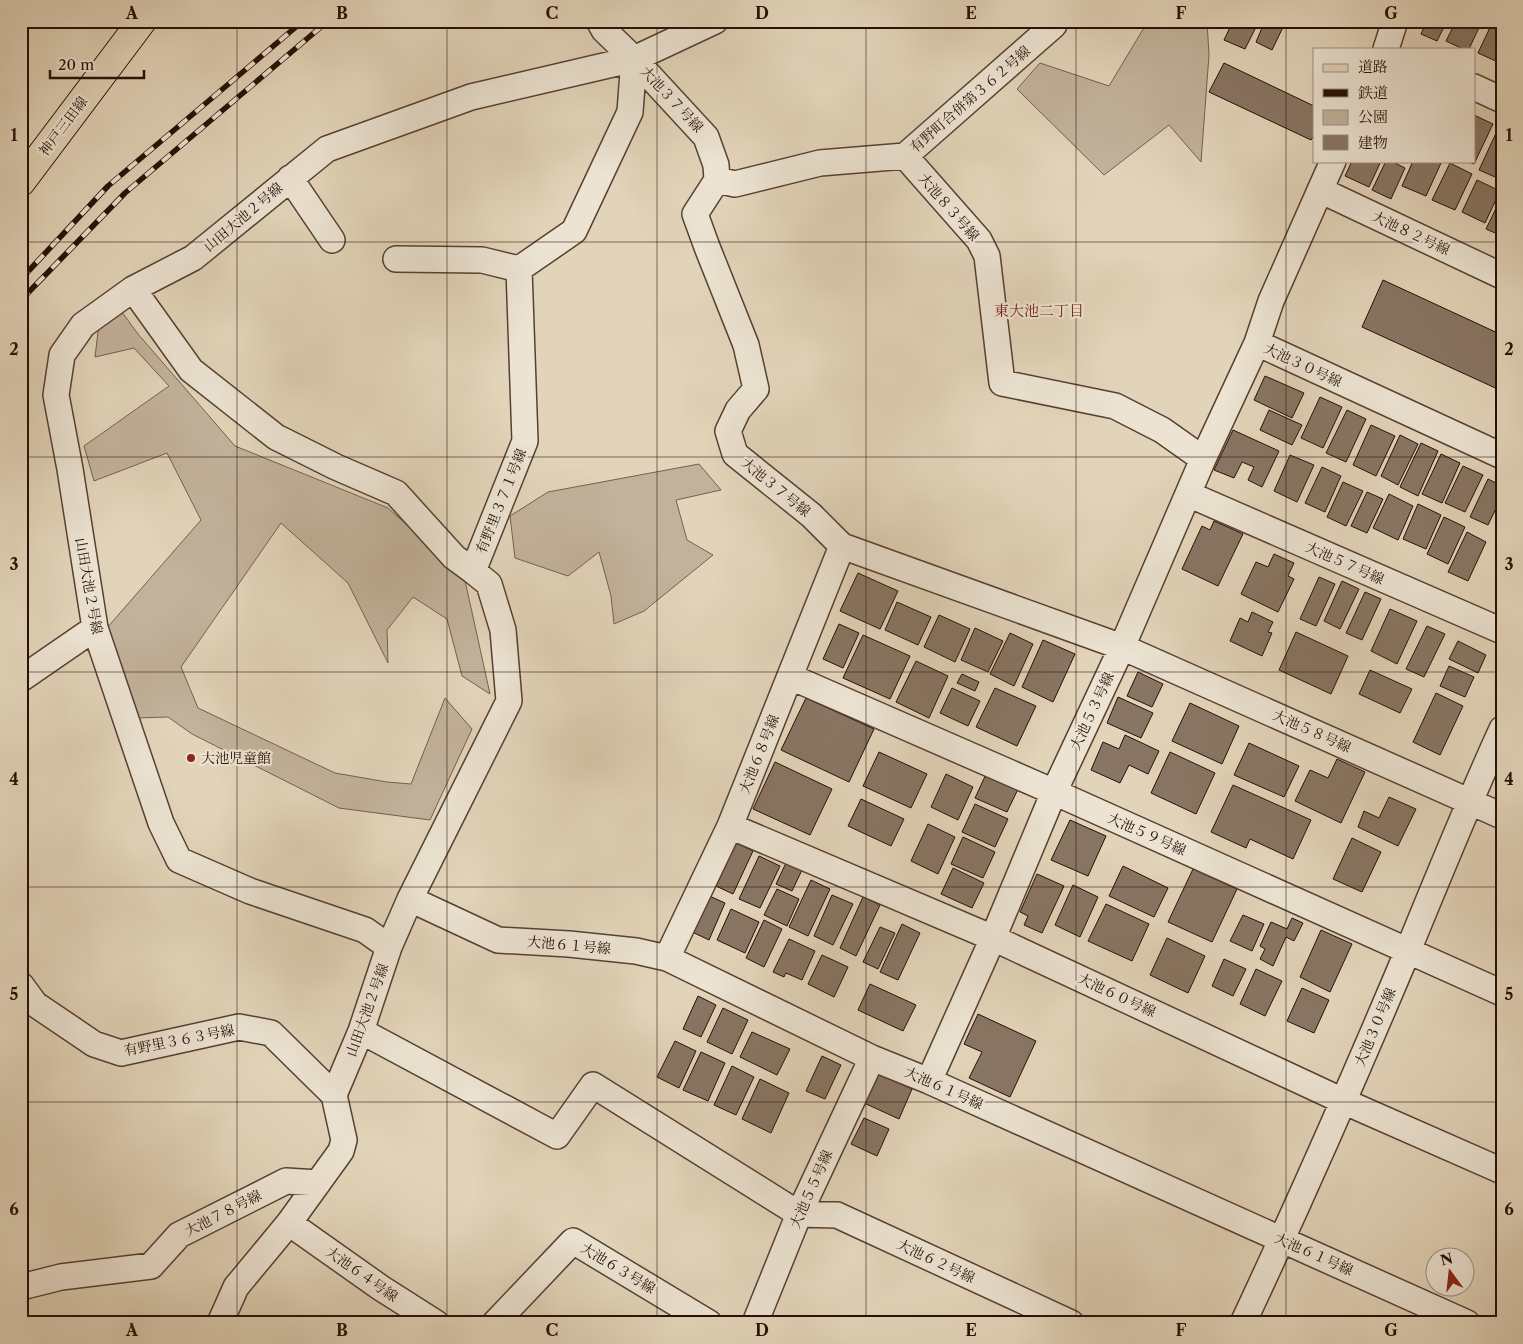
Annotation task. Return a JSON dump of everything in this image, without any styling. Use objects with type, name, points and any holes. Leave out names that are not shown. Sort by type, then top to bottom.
[{"type":"main road","name":"神戸三田線","points":[[21,182],[142,21]]},
{"type":"street","points":[[396,259],[482,260],[519,269],[574,231],[630,112],[634,59],[604,30],[599,21]]},
{"type":"street","name":"山田大池２号線","points":[[334,1095],[361,1031],[389,947],[365,930],[250,891],[179,860],[161,823],[95,628],[70,469],[56,395],[62,355],[83,325],[133,289],[193,258],[327,149],[471,96],[634,59],[715,21]]},
{"type":"street","name":"有野町合併第３６２号線","points":[[905,156],[1054,25],[1055,21]]},
{"type":"street","name":"大池３７号線","points":[[634,59],[706,137],[716,165],[717,180],[695,214],[706,247],[746,345],[756,389],[738,410],[728,431],[735,454],[811,515],[842,546],[1122,647]]},
{"type":"street","points":[[1476,88],[1502,100]]},
{"type":"street","points":[[717,180],[735,184],[820,163],[905,156]]},
{"type":"street","name":"大池８３号線","points":[[905,156],[979,240],[987,256],[1002,383],[1114,406],[1162,430],[1203,459]]},
{"type":"street","name":"大池３０号線","points":[[1333,162],[1271,300],[1257,343],[1502,456]]},
{"type":"street","points":[[290,178],[332,240]]},
{"type":"street","name":"大池８２号線","points":[[1320,190],[1502,276]]},
{"type":"street","name":"有野里３７１号線","points":[[389,947],[410,899],[509,701],[503,630],[489,584],[473,571],[526,441],[519,269]]},
{"type":"street","points":[[133,289],[191,370],[276,437],[336,467],[396,493],[454,557],[473,571]]},
{"type":"street","name":"大池５３号線","points":[[929,1081],[993,938],[1054,792],[1122,647],[1203,459],[1257,343]]},
{"type":"street","name":"大池５７号線","points":[[1188,494],[1502,631]]},
{"type":"street","name":"大池６８号線","points":[[667,958],[730,826],[842,546]]},
{"type":"street","points":[[21,679],[95,628]]},
{"type":"street","name":"大池５８号線","points":[[1122,647],[1502,816]]},
{"type":"street","name":"大池５９号線","points":[[791,677],[1054,792],[1502,993]]},
{"type":"street","name":"大池３０号線","points":[[1243,1323],[1343,1101],[1469,801],[1502,728]]},
{"type":"street","name":"大池６０号線","points":[[730,826],[993,938],[1343,1101],[1502,1171]]},
{"type":"street","name":"大池６１号線","points":[[410,899],[472,926],[498,940],[569,944],[636,951],[667,958],[872,1058],[929,1081],[1467,1323]]},
{"type":"street","name":"有野里３６３号線","points":[[21,985],[35,1004],[94,1044],[121,1053],[239,1027],[271,1033],[334,1095]]},
{"type":"street","points":[[361,1031],[557,1136],[593,1085],[798,1214]]},
{"type":"street","name":"大池５５号線","points":[[755,1323],[798,1214],[872,1058]]},
{"type":"street","points":[[220,1323],[236,1287],[289,1223],[341,1151],[344,1140],[334,1095]]},
{"type":"street","name":"大池７８号線","points":[[21,1287],[61,1277],[151,1266],[179,1235],[286,1181],[318,1183]]},
{"type":"street","name":"大池６２号線","points":[[798,1214],[837,1215],[1071,1323]]},
{"type":"street","name":"大池６４号線","points":[[289,1223],[381,1288],[436,1323]]},
{"type":"street","name":"大池６３号線","points":[[495,1323],[573,1240],[709,1323]]},
{"type":"green space","points":[[1148,21],[1207,21],[1209,55],[1201,162],[1169,125],[1104,175],[1017,89],[1040,63],[1109,86]]},
{"type":"green space","points":[[119,308],[138,334],[235,446],[388,508],[464,576],[490,694],[462,676],[447,619],[413,597],[387,630],[388,663],[348,583],[281,523],[181,667],[198,708],[335,773],[387,782],[411,784],[445,698],[472,729],[430,820],[339,808],[192,734],[168,717],[136,718],[106,629],[201,520],[167,453],[94,481],[84,446],[169,386],[134,348],[95,357],[99,324]]},
{"type":"green space","points":[[699,464],[721,490],[676,500],[687,540],[713,555],[644,611],[614,624],[611,596],[599,552],[568,576],[515,558],[510,516],[548,492]]},
{"type":"building","points":[[1233,21],[1259,21],[1245,49],[1224,40]]},
{"type":"building","points":[[1265,21],[1286,21],[1272,50],[1256,42]]},
{"type":"building","points":[[1427,21],[1447,21],[1437,41],[1421,34]]},
{"type":"building","points":[[1456,21],[1482,21],[1469,48],[1461,48],[1446,41]]},
{"type":"building","points":[[1493,21],[1502,21],[1502,54],[1498,62],[1478,53]]},
{"type":"building","points":[[1224,63],[1313,106],[1313,137],[1311,140],[1209,92]]},
{"type":"building","points":[[1476,116],[1493,124],[1476,160]]},
{"type":"building","points":[[1497,131],[1502,134],[1502,180],[1479,170]]},
{"type":"building","points":[[1352,162],[1381,162],[1369,187],[1345,176]]},
{"type":"building","points":[[1386,162],[1393,162],[1405,168],[1391,199],[1372,190]]},
{"type":"building","points":[[1413,162],[1442,162],[1426,196],[1402,186]]},
{"type":"building","points":[[1450,163],[1472,174],[1455,210],[1432,200]]},
{"type":"building","points":[[1477,180],[1500,191],[1485,223],[1462,212]]},
{"type":"building","points":[[1502,196],[1502,236],[1486,229]]},
{"type":"building","points":[[1383,280],[1502,335],[1502,391],[1362,327]]},
{"type":"building","points":[[1265,376],[1304,393],[1292,418],[1254,400]]},
{"type":"building","points":[[1320,397],[1342,407],[1323,448],[1301,438]]},
{"type":"building","points":[[1269,410],[1302,425],[1292,445],[1260,430]]},
{"type":"building","points":[[1347,410],[1366,419],[1346,462],[1326,453]]},
{"type":"building","points":[[1371,425],[1395,436],[1376,476],[1353,465]]},
{"type":"building","points":[[1233,430],[1279,451],[1262,487],[1248,480],[1254,467],[1242,462],[1234,478],[1214,470]]},
{"type":"building","points":[[1400,435],[1418,444],[1398,485],[1381,476]]},
{"type":"building","points":[[1421,443],[1438,451],[1418,496],[1400,487]]},
{"type":"building","points":[[1441,454],[1460,463],[1442,503],[1422,494]]},
{"type":"building","points":[[1290,455],[1314,465],[1297,502],[1274,491]]},
{"type":"building","points":[[1463,466],[1483,475],[1465,512],[1445,503]]},
{"type":"building","points":[[1322,467],[1341,476],[1325,512],[1305,503]]},
{"type":"building","points":[[1488,479],[1502,486],[1502,496],[1488,525],[1470,517]]},
{"type":"building","points":[[1343,482],[1363,491],[1346,526],[1327,517]]},
{"type":"building","points":[[1367,492],[1383,499],[1367,533],[1351,526]]},
{"type":"building","points":[[1389,494],[1413,506],[1398,540],[1373,528]]},
{"type":"building","points":[[1418,504],[1441,515],[1426,549],[1403,539]]},
{"type":"building","points":[[1444,517],[1465,527],[1448,564],[1427,554]]},
{"type":"building","points":[[1214,521],[1243,534],[1218,586],[1182,569],[1202,526],[1210,530]]},
{"type":"building","points":[[1467,532],[1486,542],[1468,581],[1448,572]]},
{"type":"building","points":[[1274,554],[1294,563],[1288,576],[1294,579],[1278,612],[1241,594],[1256,562],[1268,567]]},
{"type":"building","points":[[858,573],[898,591],[880,629],[840,611]]},
{"type":"building","points":[[1319,577],[1335,584],[1316,626],[1300,619]]},
{"type":"building","points":[[1342,581],[1359,589],[1340,629],[1324,621]]},
{"type":"building","points":[[1365,592],[1381,599],[1362,640],[1346,633]]},
{"type":"building","points":[[897,602],[931,617],[918,645],[885,630]]},
{"type":"building","points":[[1390,609],[1417,621],[1397,664],[1371,651]]},
{"type":"building","points":[[1252,612],[1273,622],[1268,632],[1272,633],[1262,656],[1230,641],[1240,618],[1248,622]]},
{"type":"building","points":[[939,615],[970,629],[955,662],[924,647]]},
{"type":"building","points":[[839,624],[859,633],[843,668],[823,659]]},
{"type":"building","points":[[1427,626],[1445,634],[1424,677],[1406,669]]},
{"type":"building","points":[[975,628],[1003,641],[988,672],[961,660]]},
{"type":"building","points":[[1296,632],[1348,656],[1331,694],[1279,670]]},
{"type":"building","points":[[1010,633],[1033,644],[1014,686],[990,674]]},
{"type":"building","points":[[863,635],[910,656],[890,699],[843,678]]},
{"type":"building","points":[[1043,640],[1075,654],[1053,702],[1022,687]]},
{"type":"building","points":[[1458,641],[1486,655],[1478,673],[1449,659]]},
{"type":"building","points":[[916,661],[948,676],[929,718],[896,702]]},
{"type":"building","points":[[1449,666],[1474,677],[1465,697],[1440,686]]},
{"type":"building","points":[[1370,670],[1412,689],[1400,713],[1359,694]]},
{"type":"building","points":[[1138,672],[1163,684],[1152,707],[1127,696]]},
{"type":"building","points":[[962,674],[979,682],[975,691],[957,683]]},
{"type":"building","points":[[952,688],[980,701],[968,726],[940,713]]},
{"type":"building","points":[[995,688],[1036,706],[1017,746],[976,727]]},
{"type":"building","points":[[1436,693],[1463,706],[1440,755],[1413,742]]},
{"type":"building","points":[[1118,697],[1153,713],[1141,738],[1107,723]]},
{"type":"building","points":[[806,698],[874,729],[849,782],[781,750]]},
{"type":"building","points":[[1190,703],[1239,726],[1222,764],[1172,741]]},
{"type":"building","points":[[1125,735],[1159,751],[1148,774],[1129,765],[1120,783],[1091,770],[1103,742],[1119,749]]},
{"type":"building","points":[[1249,743],[1299,766],[1284,797],[1234,775]]},
{"type":"building","points":[[879,752],[927,774],[911,808],[863,786]]},
{"type":"building","points":[[1170,752],[1215,773],[1196,814],[1151,793]]},
{"type":"building","points":[[1337,759],[1365,772],[1341,823],[1295,801],[1310,770],[1328,778]]},
{"type":"building","points":[[775,762],[832,789],[810,835],[753,809]]},
{"type":"building","points":[[987,772],[1019,787],[1007,812],[975,798]]},
{"type":"building","points":[[946,774],[973,787],[958,820],[931,807]]},
{"type":"building","points":[[1233,785],[1311,820],[1293,859],[1250,839],[1246,848],[1211,832]]},
{"type":"building","points":[[1389,797],[1416,809],[1398,846],[1358,827],[1364,811],[1379,818]]},
{"type":"building","points":[[861,799],[904,819],[891,846],[848,826]]},
{"type":"building","points":[[975,804],[1008,819],[995,847],[962,832]]},
{"type":"building","points":[[1070,820],[1106,836],[1088,876],[1051,860]]},
{"type":"building","points":[[928,824],[955,837],[938,874],[911,861]]},
{"type":"building","points":[[963,837],[995,852],[983,878],[951,864]]},
{"type":"building","points":[[1352,838],[1381,852],[1362,892],[1333,879]]},
{"type":"building","points":[[734,842],[753,851],[733,894],[714,885]]},
{"type":"building","points":[[759,856],[780,866],[760,908],[739,899]]},
{"type":"building","points":[[786,863],[802,870],[792,891],[776,884]]},
{"type":"building","points":[[1123,866],[1168,888],[1154,917],[1109,896]]},
{"type":"building","points":[[953,868],[984,883],[972,908],[941,894]]},
{"type":"building","points":[[1193,869],[1237,889],[1212,942],[1168,922]]},
{"type":"building","points":[[1037,874],[1064,886],[1042,933],[1024,925],[1028,916],[1020,912]]},
{"type":"building","points":[[811,880],[830,889],[808,936],[789,927]]},
{"type":"building","points":[[1073,885],[1098,897],[1080,937],[1055,925]]},
{"type":"building","points":[[777,889],[799,899],[787,926],[764,915]]},
{"type":"building","points":[[705,894],[725,903],[709,940],[688,930]]},
{"type":"building","points":[[832,895],[853,904],[833,945],[814,936]]},
{"type":"building","points":[[863,897],[880,905],[856,956],[840,948]]},
{"type":"building","points":[[1106,904],[1149,924],[1132,961],[1088,941]]},
{"type":"building","points":[[731,909],[759,922],[745,953],[717,940]]},
{"type":"building","points":[[1243,915],[1264,924],[1252,951],[1230,941]]},
{"type":"building","points":[[1292,918],[1303,923],[1294,941],[1286,937],[1273,966],[1260,959],[1265,949],[1260,946],[1271,922],[1287,929]]},
{"type":"building","points":[[764,920],[782,929],[764,967],[746,958]]},
{"type":"building","points":[[902,924],[920,933],[898,980],[880,972]]},
{"type":"building","points":[[880,927],[895,933],[878,969],[863,962]]},
{"type":"building","points":[[1321,930],[1352,944],[1330,992],[1300,977]]},
{"type":"building","points":[[1167,938],[1205,956],[1188,993],[1150,975]]},
{"type":"building","points":[[789,939],[815,951],[802,980],[786,973],[784,977],[773,972]]},
{"type":"building","points":[[822,955],[848,967],[834,997],[808,984]]},
{"type":"building","points":[[1224,959],[1246,969],[1233,996],[1212,986]]},
{"type":"building","points":[[1256,969],[1282,981],[1265,1016],[1240,1004]]},
{"type":"building","points":[[870,984],[916,1005],[903,1031],[858,1010]]},
{"type":"building","points":[[1302,988],[1329,1000],[1314,1033],[1287,1021]]},
{"type":"building","points":[[698,996],[716,1005],[701,1037],[683,1029]]},
{"type":"building","points":[[723,1008],[748,1020],[732,1054],[707,1042]]},
{"type":"building","points":[[978,1014],[1036,1041],[1010,1097],[969,1078],[982,1052],[964,1044]]},
{"type":"building","points":[[752,1032],[790,1049],[777,1075],[740,1057]]},
{"type":"building","points":[[675,1041],[696,1051],[679,1088],[657,1077]]},
{"type":"building","points":[[701,1052],[725,1063],[708,1101],[683,1090]]},
{"type":"building","points":[[822,1056],[841,1065],[825,1099],[806,1091]]},
{"type":"building","points":[[732,1066],[754,1077],[736,1115],[714,1105]]},
{"type":"building","points":[[878,1074],[912,1089],[899,1119],[864,1103]]},
{"type":"building","points":[[760,1079],[789,1093],[771,1133],[742,1119]]},
{"type":"building","points":[[864,1118],[889,1129],[877,1156],[851,1144]]},
{"type":"railway","points":[[21,279],[108,186],[303,21]]},
{"type":"railway","points":[[21,300],[125,193],[328,21]]},
{"type":"place","name":"大池児童館","points":[[191,758]]},
{"type":"district","name":"東大池二丁目","points":[[1039,310]]}]
